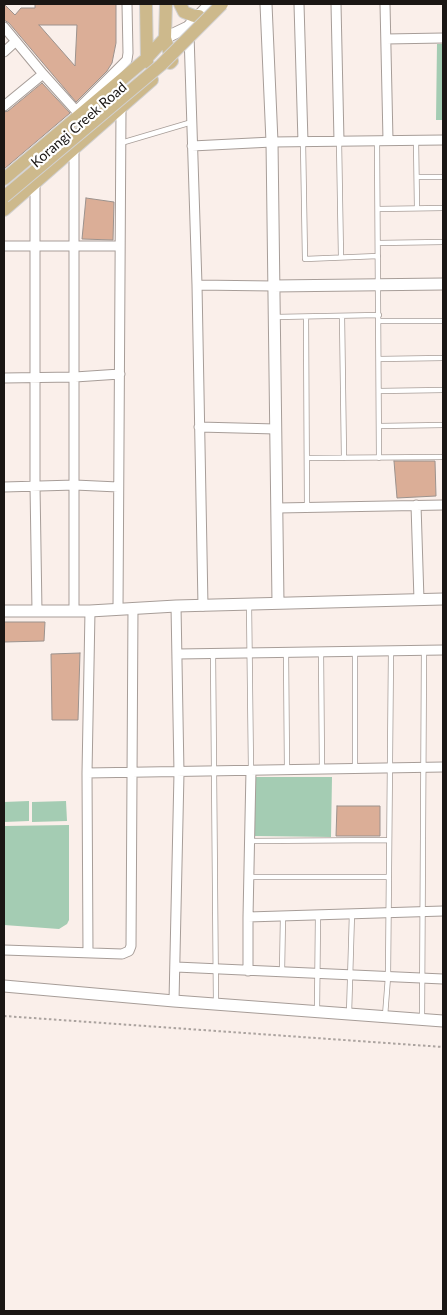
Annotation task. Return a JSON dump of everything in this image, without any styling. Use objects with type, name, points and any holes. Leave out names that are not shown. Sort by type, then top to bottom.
[{"type":"main road","points":[[146,4],[146,59],[153,79]]},
{"type":"main road","points":[[166,4],[165,38],[172,61]]},
{"type":"main road","points":[[4,197],[161,65],[222,4]]},
{"type":"main road","points":[[184,7],[194,16],[199,16]]},
{"type":"main road","name":"Korangi Creek Road","points":[[4,179],[78,113],[146,59],[165,38]]},
{"type":"main road","name":"Korangi Creek Road","points":[[4,210],[121,109],[172,61]]},
{"type":"street","points":[[4,27],[42,74],[78,113],[127,60],[128,4]]},
{"type":"street","points":[[165,38],[188,27],[210,4]]},
{"type":"street","points":[[172,61],[229,4]]},
{"type":"street","points":[[266,4],[272,142],[278,604]]},
{"type":"street","points":[[299,4],[303,142]]},
{"type":"street","points":[[336,4],[339,141]]},
{"type":"street","points":[[385,4],[388,140]]},
{"type":"street","points":[[188,27],[197,285],[203,606]]},
{"type":"street","points":[[386,39],[443,38]]},
{"type":"street","points":[[4,52],[15,42]]},
{"type":"street","points":[[4,106],[42,74]]},
{"type":"street","points":[[116,84],[121,109],[118,609]]},
{"type":"street","points":[[192,146],[272,142],[443,140]]},
{"type":"street","points":[[74,150],[74,610]]},
{"type":"street","points":[[35,183],[36,611]]},
{"type":"street","points":[[4,246],[120,246]]},
{"type":"street","points":[[197,285],[443,284]]},
{"type":"street","points":[[4,378],[120,374]]},
{"type":"street","points":[[199,427],[276,428]]},
{"type":"street","points":[[4,487],[74,485],[118,487]]},
{"type":"street","points":[[416,505],[419,600]]},
{"type":"street","points":[[278,508],[443,505]]},
{"type":"street","points":[[4,611],[90,611],[176,606],[443,599]]},
{"type":"street","points":[[174,1001],[179,773],[176,606]]},
{"type":"street","points":[[4,950],[122,954],[129,951],[131,946],[134,608]]},
{"type":"street","points":[[88,953],[87,774],[90,611]]},
{"type":"street","points":[[178,654],[443,650]]},
{"type":"street","points":[[87,774],[443,767]]},
{"type":"street","points":[[248,971],[251,770]]},
{"type":"street","points":[[248,917],[443,911]]},
{"type":"street","points":[[176,967],[443,979]]},
{"type":"street","points":[[4,986],[443,1022]]},
{"type":"lane","points":[[120,144],[192,122]]},
{"type":"lane","points":[[416,140],[417,208]]},
{"type":"lane","points":[[339,141],[341,257]]},
{"type":"lane","points":[[377,141],[380,458]]},
{"type":"lane","points":[[303,142],[305,259],[378,256]]},
{"type":"lane","points":[[417,177],[443,177]]},
{"type":"lane","points":[[378,208],[443,208]]},
{"type":"lane","points":[[378,243],[443,242]]},
{"type":"lane","points":[[274,317],[379,315]]},
{"type":"lane","points":[[342,316],[344,458]]},
{"type":"lane","points":[[306,317],[307,507]]},
{"type":"lane","points":[[379,322],[443,321]]},
{"type":"lane","points":[[379,359],[443,358]]},
{"type":"lane","points":[[379,391],[443,390]]},
{"type":"lane","points":[[379,426],[443,425]]},
{"type":"lane","points":[[307,458],[443,457]]},
{"type":"lane","points":[[249,604],[251,770]]},
{"type":"lane","points":[[385,1016],[388,977],[391,650]]},
{"type":"lane","points":[[422,1020],[424,650]]},
{"type":"lane","points":[[355,651],[355,769]]},
{"type":"lane","points":[[286,652],[287,769]]},
{"type":"lane","points":[[321,652],[322,769]]},
{"type":"lane","points":[[213,653],[216,1004]]},
{"type":"lane","points":[[250,841],[389,840]]},
{"type":"lane","points":[[250,878],[389,877]]},
{"type":"lane","points":[[350,1014],[352,913]]},
{"type":"lane","points":[[317,1012],[318,915]]},
{"type":"lane","points":[[282,972],[283,916]]},
{"type":"path","points":[[4,1016],[443,1047]]},
{"type":"green space","points":[[437,44],[443,44],[443,120],[436,120]]},
{"type":"green space","points":[[255,777],[332,777],[331,837],[255,836]]},
{"type":"green space","points":[[29,801],[29,821],[4,822],[4,802]]},
{"type":"green space","points":[[66,801],[67,821],[32,822],[32,802]]},
{"type":"green space","points":[[69,825],[69,920],[67,924],[59,929],[4,925],[4,826]]},
{"type":"building","points":[[4,4],[15,15],[21,8],[35,8],[35,4],[116,4],[116,43],[112,63],[107,71],[76,102],[9,23],[4,20]],"holes":[[[39,25],[77,25],[75,66]]]},
{"type":"building","points":[[42,83],[70,113],[4,169],[4,112],[8,111]]},
{"type":"building","points":[[86,198],[114,202],[113,240],[82,239]]},
{"type":"building","points":[[394,461],[435,461],[436,496],[397,498]]},
{"type":"building","points":[[4,622],[45,622],[44,641],[4,642]]},
{"type":"building","points":[[80,653],[78,720],[52,720],[51,654]]},
{"type":"building","points":[[337,806],[380,806],[380,836],[336,836]]}]
